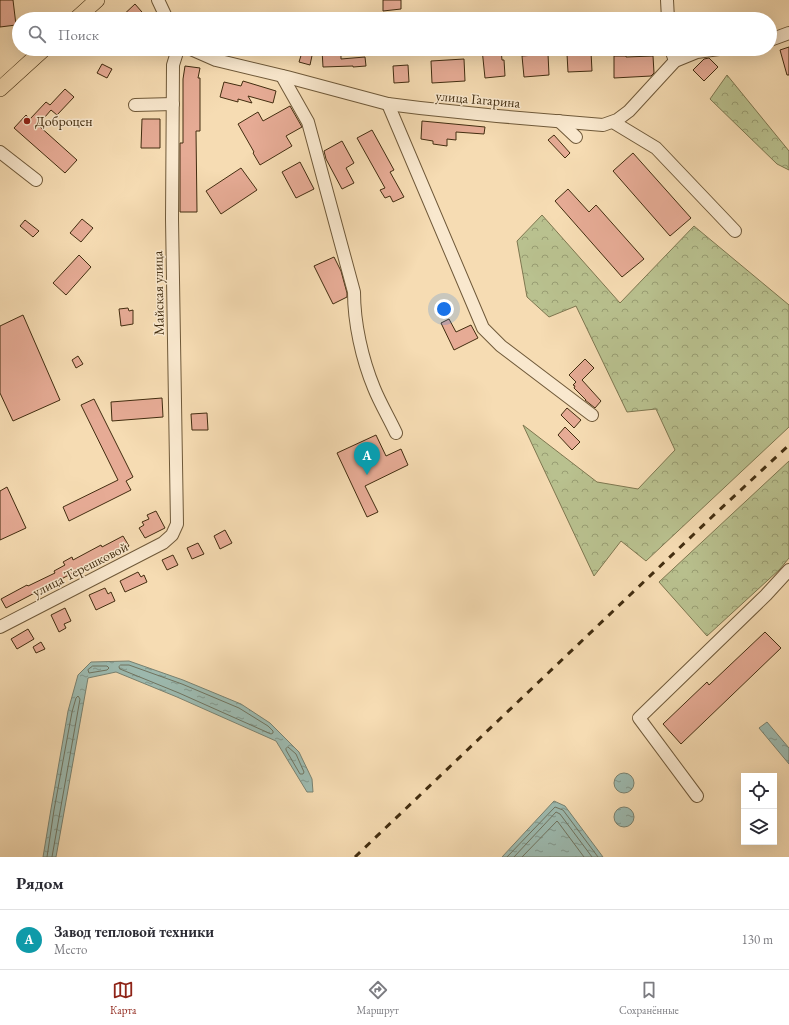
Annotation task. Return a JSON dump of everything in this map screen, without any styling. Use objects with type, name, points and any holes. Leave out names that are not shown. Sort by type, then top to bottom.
[{"type":"main road","points":[[84,12],[97,0]]},
{"type":"main road","points":[[0,89],[36,56]]},
{"type":"street","points":[[158,0],[164,12]]},
{"type":"street","points":[[667,0],[668,12]]},
{"type":"street","points":[[777,37],[789,33]]},
{"type":"street","name":"Майская улица","points":[[172,535],[177,524],[172,219],[173,65],[176,56]]},
{"type":"street","name":"улица Гагарина","points":[[207,56],[216,60],[388,104],[481,115],[603,125],[617,120],[629,111],[675,62],[688,56]]},
{"type":"street","points":[[673,56],[675,62]]},
{"type":"street","points":[[282,76],[308,122],[354,292],[357,328],[364,359],[374,388],[396,432]]},
{"type":"street","points":[[135,105],[173,104]]},
{"type":"street","points":[[388,104],[483,328],[501,346],[592,415]]},
{"type":"street","points":[[559,121],[576,136]]},
{"type":"street","points":[[613,122],[656,148],[735,231]]},
{"type":"street","points":[[0,152],[36,180]]},
{"type":"street","name":"улица Терешковой","points":[[0,627],[145,553],[163,543],[172,535]]},
{"type":"street","points":[[697,796],[639,718],[766,595],[789,570]]},
{"type":"green space","points":[[727,75],[789,151],[789,170],[777,164],[710,99]]},
{"type":"green space","points":[[542,215],[620,303],[694,226],[789,305],[789,427],[646,561],[621,541],[594,576],[523,425],[597,482],[638,489],[675,450],[656,409],[627,412],[576,306],[549,317],[527,297],[517,241]]},
{"type":"green space","points":[[789,461],[789,558],[780,569],[707,636],[659,582]]},
{"type":"water","points":[[129,661],[183,680],[241,704],[270,723],[299,752],[312,779],[313,792],[307,792],[276,741],[116,672],[88,678],[56,857],[43,857],[68,711],[78,675],[91,662]]},
{"type":"water","points":[[767,722],[789,748],[789,764],[759,728]]},
{"type":"water","points":[[624,773],[631,776],[634,783],[631,790],[624,793],[617,790],[614,783],[617,776]]},
{"type":"water","points":[[554,801],[565,806],[603,857],[502,857]]},
{"type":"water","points":[[624,807],[631,810],[634,817],[631,824],[624,827],[617,824],[614,817],[617,810]]},
{"type":"building","points":[[0,0],[13,0],[14,12],[12,12],[12,26],[0,27]]},
{"type":"building","points":[[383,0],[401,0],[401,9],[383,11]]},
{"type":"building","points":[[135,4],[142,12],[126,12]]},
{"type":"building","points":[[789,47],[789,75],[787,75],[780,50]]},
{"type":"building","points":[[301,56],[312,56],[310,65],[299,62]]},
{"type":"building","points":[[322,56],[341,56],[341,59],[365,57],[366,66],[323,67]]},
{"type":"building","points":[[483,56],[502,56],[502,60],[504,60],[505,76],[485,78]]},
{"type":"building","points":[[522,56],[548,56],[549,75],[524,77]]},
{"type":"building","points":[[567,56],[591,56],[592,71],[568,72]]},
{"type":"building","points":[[614,56],[653,56],[654,73],[651,76],[614,78]]},
{"type":"building","points":[[709,58],[718,67],[704,81],[693,70],[704,59]]},
{"type":"building","points":[[464,59],[465,81],[432,83],[431,61]]},
{"type":"building","points":[[102,64],[112,69],[107,78],[97,73]]},
{"type":"building","points":[[408,65],[409,82],[394,83],[393,66]]},
{"type":"building","points":[[185,66],[200,68],[198,78],[200,78],[200,131],[196,131],[197,212],[180,212],[180,143],[183,143],[183,79]]},
{"type":"building","points":[[243,81],[276,91],[273,103],[248,96],[252,103],[238,99],[238,102],[220,97],[224,82],[241,86]]},
{"type":"building","points":[[65,89],[74,97],[57,115],[51,110],[38,125],[77,160],[65,173],[14,128],[26,115],[30,119],[46,102],[50,105]]},
{"type":"building","points":[[290,106],[302,127],[286,136],[292,146],[260,165],[238,124],[258,112],[263,121]]},
{"type":"building","points":[[142,119],[160,119],[160,148],[141,148]]},
{"type":"building","points":[[422,121],[485,127],[484,134],[456,132],[456,140],[447,139],[447,146],[433,144],[433,141],[421,139]]},
{"type":"building","points":[[372,130],[394,170],[390,172],[404,197],[393,202],[390,196],[385,198],[380,190],[385,188],[357,138]]},
{"type":"building","points":[[554,135],[570,153],[565,158],[548,140]]},
{"type":"building","points":[[342,141],[354,163],[346,168],[354,183],[342,189],[326,159],[324,151]]},
{"type":"building","points":[[633,153],[691,218],[670,236],[613,171]]},
{"type":"building","points":[[300,162],[314,189],[296,198],[282,172]]},
{"type":"building","points":[[241,168],[257,190],[221,214],[206,191]]},
{"type":"building","points":[[568,189],[589,212],[596,205],[644,259],[622,277],[555,201]]},
{"type":"building","points":[[82,219],[93,228],[81,242],[70,233]]},
{"type":"building","points":[[25,220],[39,231],[33,237],[20,226]]},
{"type":"building","points":[[79,255],[91,267],[66,295],[53,283]]},
{"type":"building","points":[[334,257],[341,271],[347,297],[333,304],[314,266]]},
{"type":"building","points":[[128,308],[129,311],[133,310],[133,324],[121,326],[119,309]]},
{"type":"building","points":[[23,315],[60,400],[13,421],[0,393],[0,326]]},
{"type":"building","points":[[449,319],[456,332],[471,325],[478,338],[454,350],[441,323]]},
{"type":"building","points":[[78,356],[83,364],[76,368],[72,360]]},
{"type":"building","points":[[585,359],[594,368],[582,380],[601,401],[595,408],[574,388],[575,386],[573,385],[576,382],[569,375]]},
{"type":"building","points":[[162,398],[163,417],[112,421],[111,402]]},
{"type":"building","points":[[94,399],[133,477],[126,481],[131,490],[69,521],[63,507],[118,480],[81,405]]},
{"type":"building","points":[[567,408],[581,420],[574,428],[561,415]]},
{"type":"building","points":[[207,413],[208,430],[192,430],[191,414]]},
{"type":"building","points":[[565,427],[580,442],[572,450],[558,435]]},
{"type":"building","points":[[376,435],[386,456],[401,449],[408,465],[365,486],[378,512],[367,517],[337,453]]},
{"type":"building","points":[[7,487],[26,528],[0,540],[0,491]]},
{"type":"building","points":[[156,511],[165,528],[145,538],[139,528],[144,525],[142,522],[149,519],[147,515]]},
{"type":"building","points":[[225,530],[232,543],[220,549],[214,536]]},
{"type":"building","points":[[123,536],[129,546],[89,566],[88,565],[6,608],[1,599],[27,585],[28,586],[55,573],[54,571],[65,565],[63,562],[72,557],[73,560],[101,545],[102,547]]},
{"type":"building","points":[[198,543],[204,554],[192,559],[187,548]]},
{"type":"building","points":[[173,555],[178,565],[167,570],[162,560]]},
{"type":"building","points":[[138,572],[141,577],[144,575],[147,582],[125,592],[120,581]]},
{"type":"building","points":[[105,588],[108,594],[111,592],[115,601],[96,610],[89,595]]},
{"type":"building","points":[[65,608],[71,621],[64,624],[66,628],[59,632],[51,615]]},
{"type":"building","points":[[28,629],[34,639],[17,649],[11,639]]},
{"type":"building","points":[[765,632],[781,648],[681,744],[663,724],[707,682],[709,685]]},
{"type":"building","points":[[41,642],[45,649],[36,653],[33,647]]},
{"type":"railway","points":[[355,857],[789,445]]},
{"type":"place","name":"Доброцен","points":[[27,121]]},
{"type":"place","name":"Завод тепловой техники","points":[[367,475]]}]
